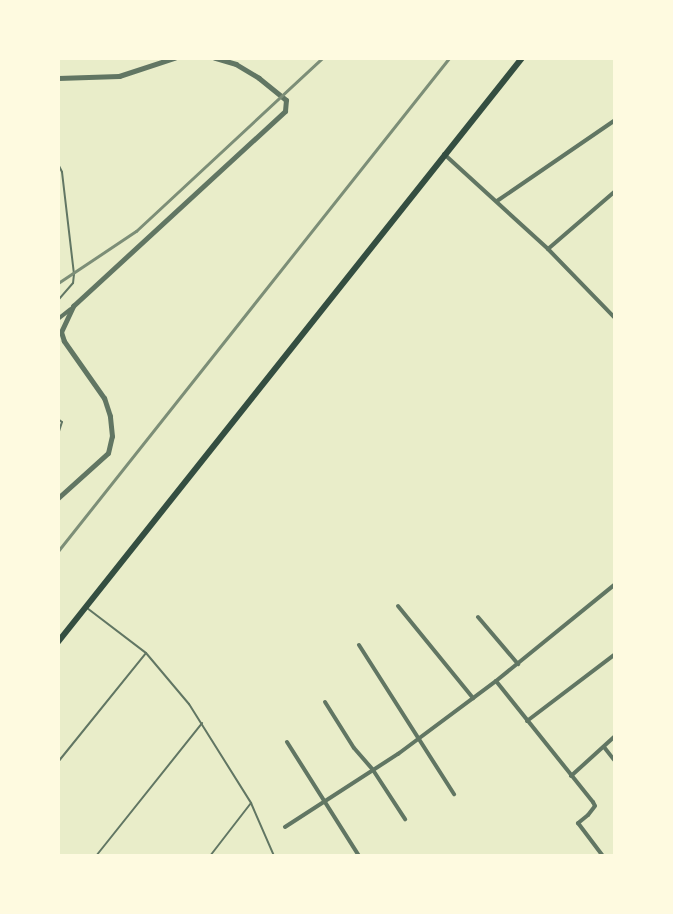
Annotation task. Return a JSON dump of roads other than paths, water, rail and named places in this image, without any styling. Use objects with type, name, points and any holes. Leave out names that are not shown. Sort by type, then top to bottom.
[{"type":"main road","points":[[58,642],[522,58]]},
{"type":"street","points":[[58,319],[285,111],[286,100],[259,78],[236,64],[215,58]]},
{"type":"street","points":[[58,78],[119,76],[173,59]]},
{"type":"street","points":[[497,201],[615,121]]},
{"type":"street","points":[[444,154],[548,249],[615,317]]},
{"type":"street","points":[[548,249],[615,192]]},
{"type":"street","points":[[58,498],[108,453],[112,436],[111,416],[104,398],[64,341],[62,332],[73,306]]},
{"type":"street","points":[[285,827],[373,770],[473,698],[615,585]]},
{"type":"street","points":[[398,606],[473,698]]},
{"type":"street","points":[[478,617],[518,664]]},
{"type":"street","points":[[359,645],[454,794]]},
{"type":"street","points":[[527,721],[615,655]]},
{"type":"street","points":[[496,681],[595,806],[578,823],[603,855]]},
{"type":"street","points":[[325,702],[354,748],[373,770],[405,819]]},
{"type":"street","points":[[571,776],[615,737]]},
{"type":"street","points":[[288,742],[359,855]]},
{"type":"street","points":[[604,747],[615,760]]},
{"type":"lane","points":[[58,164],[62,172],[74,274],[73,283],[58,300]]},
{"type":"lane","points":[[58,419],[62,422],[58,434]]},
{"type":"lane","points":[[86,607],[146,653],[182,694],[251,803],[274,855]]},
{"type":"lane","points":[[58,762],[146,653]]},
{"type":"lane","points":[[96,855],[202,723]]},
{"type":"lane","points":[[210,855],[251,803]]},
{"type":"railway","points":[[58,283],[136,231],[322,58]]},
{"type":"railway","points":[[58,551],[449,58]]}]
